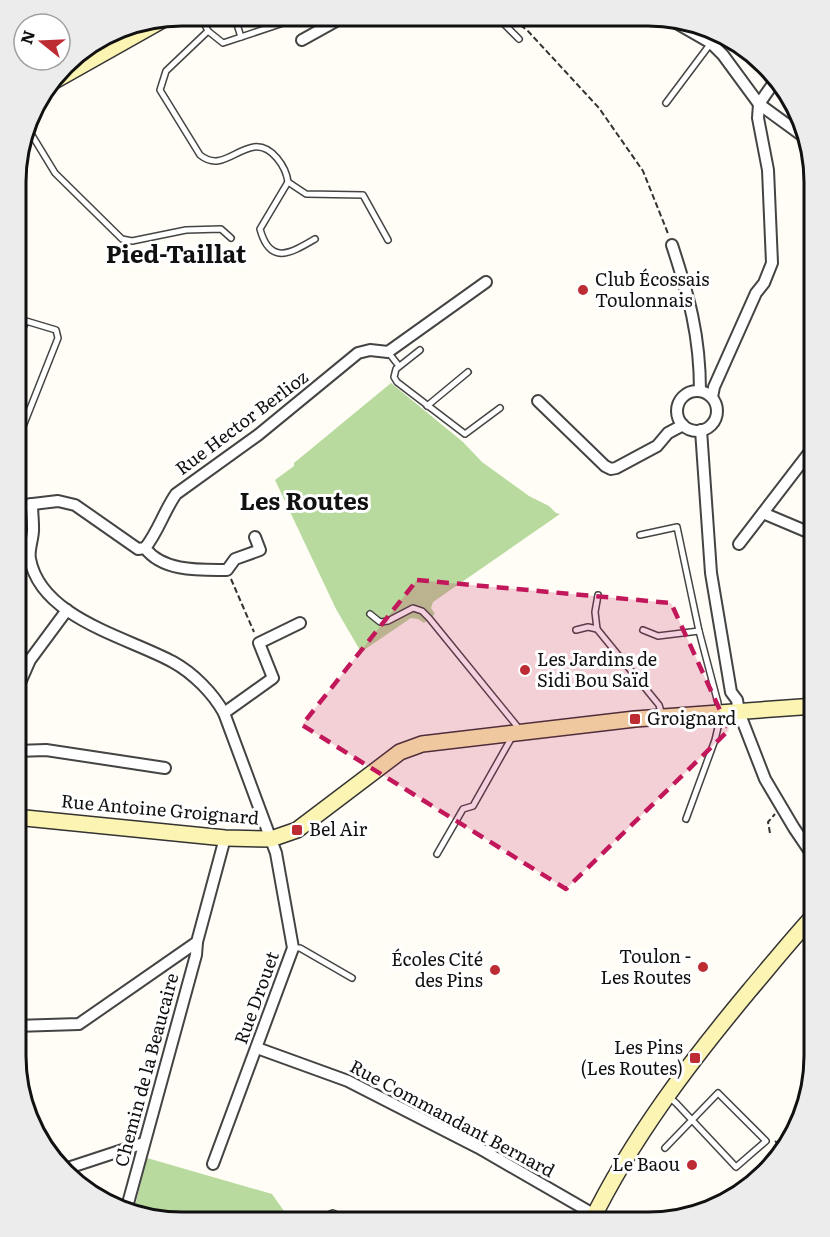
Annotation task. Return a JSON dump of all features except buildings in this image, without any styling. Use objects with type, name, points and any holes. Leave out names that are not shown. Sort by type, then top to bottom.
[{"type":"main road","points":[[87,58],[139,32]]},
{"type":"main road","name":"Rue Antoine Groignard","points":[[26,818],[225,838],[271,839],[306,824],[400,752],[422,744],[662,717],[804,707]]},
{"type":"main road","points":[[596,1212],[614,1179],[667,1096],[731,1013],[804,927]]},
{"type":"street","points":[[302,40],[327,26]]},
{"type":"street","points":[[691,32],[711,43],[723,55],[759,104],[796,131]]},
{"type":"street","points":[[711,397],[756,293],[764,283],[772,263],[768,170],[758,118],[759,104],[772,86]]},
{"type":"street","points":[[672,245],[690,301],[698,345],[700,391]]},
{"type":"street","points":[[388,352],[486,282]]},
{"type":"street","name":"Rue Hector Berlioz","points":[[145,549],[153,538],[167,506],[176,494],[258,435],[358,353],[370,350],[388,352]]},
{"type":"street","points":[[700,391],[711,397],[717,410],[712,423],[701,430],[692,430],[683,425],[677,408],[680,401],[690,392],[700,391]]},
{"type":"street","points":[[538,401],[605,466],[611,469],[657,446],[669,433],[683,425]]},
{"type":"street","points":[[701,430],[711,573],[731,692],[737,700],[728,713],[804,843]]},
{"type":"street","points":[[739,544],[804,459]]},
{"type":"street","points":[[26,505],[58,501],[75,505],[138,549],[145,549],[153,558],[164,564],[198,570],[227,570],[235,559],[260,550],[255,537]]},
{"type":"street","name":"Rue Drouet","points":[[32,504],[34,528],[30,557],[36,576],[50,595],[67,610],[102,630],[174,663],[196,679],[218,702],[276,853],[293,948],[213,1164]]},
{"type":"street","points":[[763,513],[804,530]]},
{"type":"street","points":[[26,669],[30,660],[67,610]]},
{"type":"street","points":[[224,713],[273,678],[259,643],[300,623]]},
{"type":"street","points":[[26,751],[46,750],[165,768]]},
{"type":"street","name":"Chemin de la Beaucaire","points":[[128,1202],[196,955],[197,942],[225,838]]},
{"type":"street","points":[[26,1026],[80,1024],[197,942]]},
{"type":"street","name":"Rue Commandant Bernard","points":[[257,1048],[348,1080],[479,1148],[583,1212]]},
{"type":"street","points":[[72,1166],[144,1143]]},
{"type":"lane","points":[[206,26],[208,31],[223,43],[275,26]]},
{"type":"lane","points":[[237,26],[241,38]]},
{"type":"lane","points":[[506,26],[519,39]]},
{"type":"lane","points":[[208,31],[166,71],[160,90],[200,155],[207,160],[219,161],[254,147],[262,148],[277,158],[287,174],[288,182],[260,229],[262,240],[273,252],[285,254],[292,252],[315,239]]},
{"type":"lane","points":[[666,103],[711,43]]},
{"type":"lane","points":[[32,136],[55,173],[122,239],[132,241],[186,230],[221,229],[231,238]]},
{"type":"lane","points":[[288,182],[306,194],[363,195],[388,240]]},
{"type":"lane","points":[[26,321],[56,330],[58,338],[26,419]]},
{"type":"lane","points":[[420,350],[396,369],[394,377],[397,382],[465,434],[500,408]]},
{"type":"lane","points":[[388,352],[399,366]]},
{"type":"lane","points":[[427,406],[468,372]]},
{"type":"lane","points":[[640,535],[677,527],[699,631],[718,703],[728,713],[719,723],[686,819]]},
{"type":"lane","points":[[598,595],[595,612],[597,629],[659,705],[662,717]]},
{"type":"lane","points":[[370,614],[380,622],[388,621],[413,608],[422,610],[518,732],[473,806],[463,808],[437,854]]},
{"type":"lane","points":[[576,630],[588,627],[597,629]]},
{"type":"lane","points":[[643,630],[658,636],[699,631]]},
{"type":"lane","points":[[293,948],[300,948],[352,978]]},
{"type":"lane","points":[[665,1148],[691,1120],[718,1093],[766,1141],[736,1167],[691,1120],[676,1103],[667,1096]]},
{"type":"path","points":[[521,26],[599,108],[643,171],[672,245]]},
{"type":"path","points":[[227,570],[259,643]]},
{"type":"path","points":[[766,1141],[774,1140],[777,1143]]},
{"type":"highlighted area","points":[[417,580],[671,603],[729,730],[566,889],[302,725]]},
{"type":"green space","points":[[391,383],[463,442],[482,462],[529,496],[560,514],[433,602],[431,608],[435,614],[424,623],[411,618],[361,652],[336,609],[275,480]]},
{"type":"green space","points":[[147,1158],[272,1194],[285,1212],[181,1212],[135,1204]]},
{"type":"place","name":"Club Écossais Toulonnais","points":[[583,290]]},
{"type":"place","name":"Les Jardins de Sidi Bou Saïd","points":[[525,670]]},
{"type":"place","name":"Groignard","points":[[635,719]]},
{"type":"place","name":"Bel Air","points":[[297,830]]},
{"type":"place","name":"Toulon - Les Routes","points":[[703,967]]},
{"type":"place","name":"Écoles Cité des Pins","points":[[495,970]]},
{"type":"place","name":"Les Pins (Les Routes)","points":[[695,1058]]},
{"type":"place","name":"Le Baou","points":[[692,1165]]},
{"type":"district","name":"Pied-Taillat","points":[[176,255]]},
{"type":"district","name":"Les Routes","points":[[304,502]]}]
